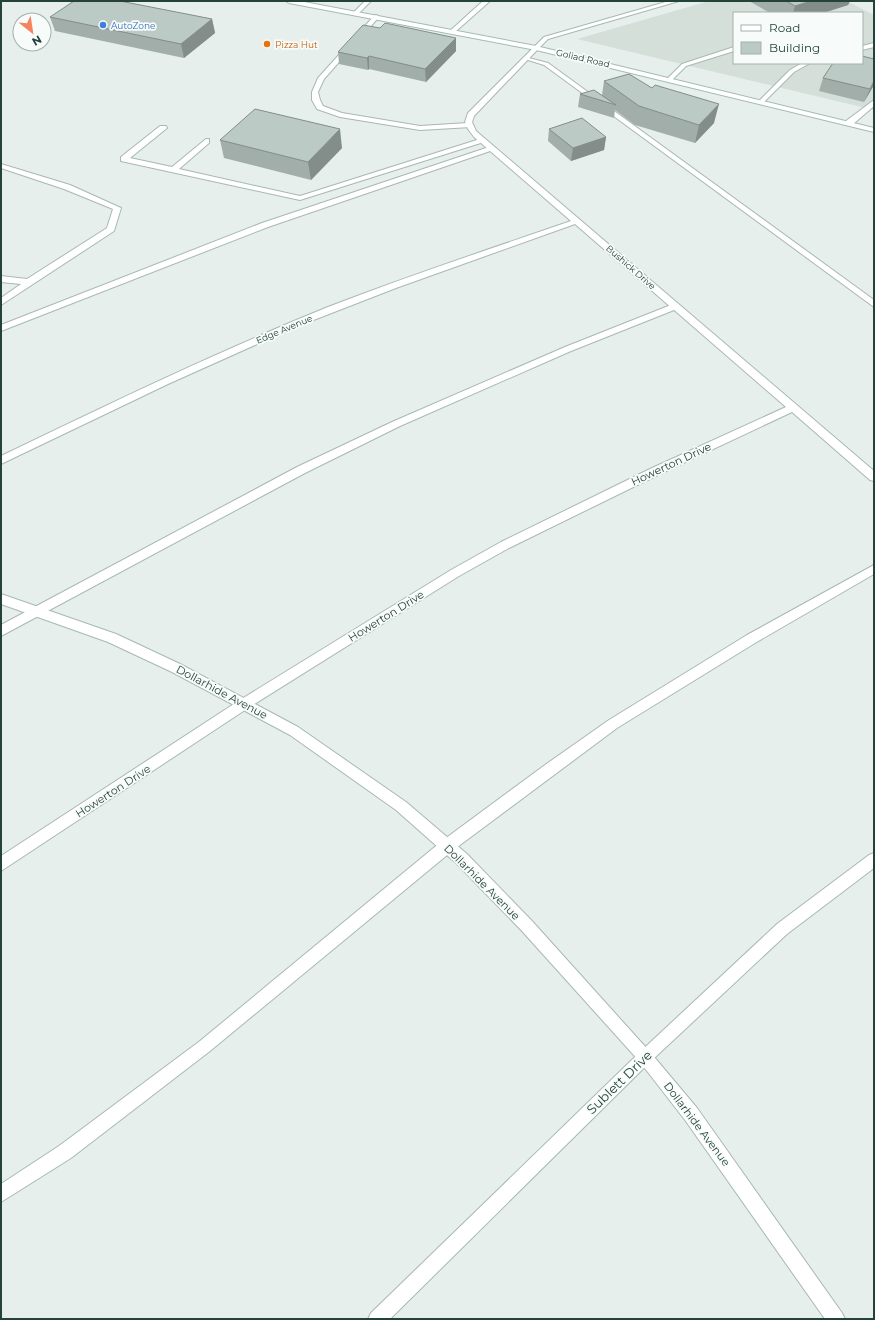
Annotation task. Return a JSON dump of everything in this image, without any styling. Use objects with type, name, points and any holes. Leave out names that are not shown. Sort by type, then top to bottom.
[{"type":"street","name":"Goliad Road","points":[[289,1],[536,48],[670,79],[874,130]]},
{"type":"street","points":[[356,14],[368,1]]},
{"type":"street","points":[[453,32],[486,1]]},
{"type":"street","points":[[376,17],[321,78],[314,92],[316,100],[320,107],[340,115],[420,128],[468,125],[468,119],[471,115],[546,38],[676,1]]},
{"type":"street","points":[[863,48],[874,45]]},
{"type":"street","points":[[670,79],[688,63],[733,49]]},
{"type":"street","points":[[527,58],[546,64],[874,304]]},
{"type":"street","points":[[761,102],[792,71],[805,64]]},
{"type":"street","points":[[849,123],[874,102]]},
{"type":"street","name":"Bushick Drive","points":[[468,125],[492,149],[874,477]]},
{"type":"street","points":[[163,128],[124,159],[300,198],[483,141]]},
{"type":"street","points":[[173,170],[206,141]]},
{"type":"street","points":[[1,328],[265,225],[492,149]]},
{"type":"street","points":[[1,166],[67,186],[117,208],[111,229],[1,302]]},
{"type":"street","name":"Edge Avenue","points":[[1,460],[172,378],[277,332],[387,288],[577,221]]},
{"type":"street","points":[[1,279],[29,282]]},
{"type":"street","points":[[1,631],[301,470],[396,424],[568,349],[676,306]]},
{"type":"street","name":"Howerton Drive","points":[[1,864],[244,704],[455,573],[505,544],[656,471],[793,408]]},
{"type":"street","points":[[1,1194],[65,1152],[205,1046],[447,846],[550,769],[613,724],[750,639],[874,569]]},
{"type":"street","name":"Dollarhide Avenue","points":[[1,599],[112,638],[176,668],[294,731],[401,806],[447,846],[527,926],[645,1057],[691,1114],[836,1319]]},
{"type":"street","name":"Sublett Drive","points":[[377,1319],[645,1057],[782,929],[874,860]]},
{"type":"shaded area","points":[[709,1],[847,1],[874,15],[874,110],[577,39]]},
{"type":"building","points":[[74,1],[120,1],[212,19],[181,44],[52,17],[52,16]]},
{"type":"building","points":[[786,1],[811,1],[795,6]]},
{"type":"building","points":[[385,23],[456,38],[425,69],[369,56],[367,58],[338,52],[363,25],[380,28]]},
{"type":"building","points":[[863,56],[874,59],[874,81],[870,89],[823,78],[832,64],[863,64]]},
{"type":"building","points":[[629,74],[652,88],[655,85],[719,104],[699,125],[639,106],[604,81]]},
{"type":"building","points":[[594,90],[616,105],[580,94]]},
{"type":"building","points":[[255,109],[340,129],[308,162],[220,140]]},
{"type":"building","points":[[582,118],[606,137],[573,148],[549,129]]},
{"type":"place","name":"AutoZone","points":[[103,25]]},
{"type":"place","name":"Pizza Hut","points":[[267,44]]}]
